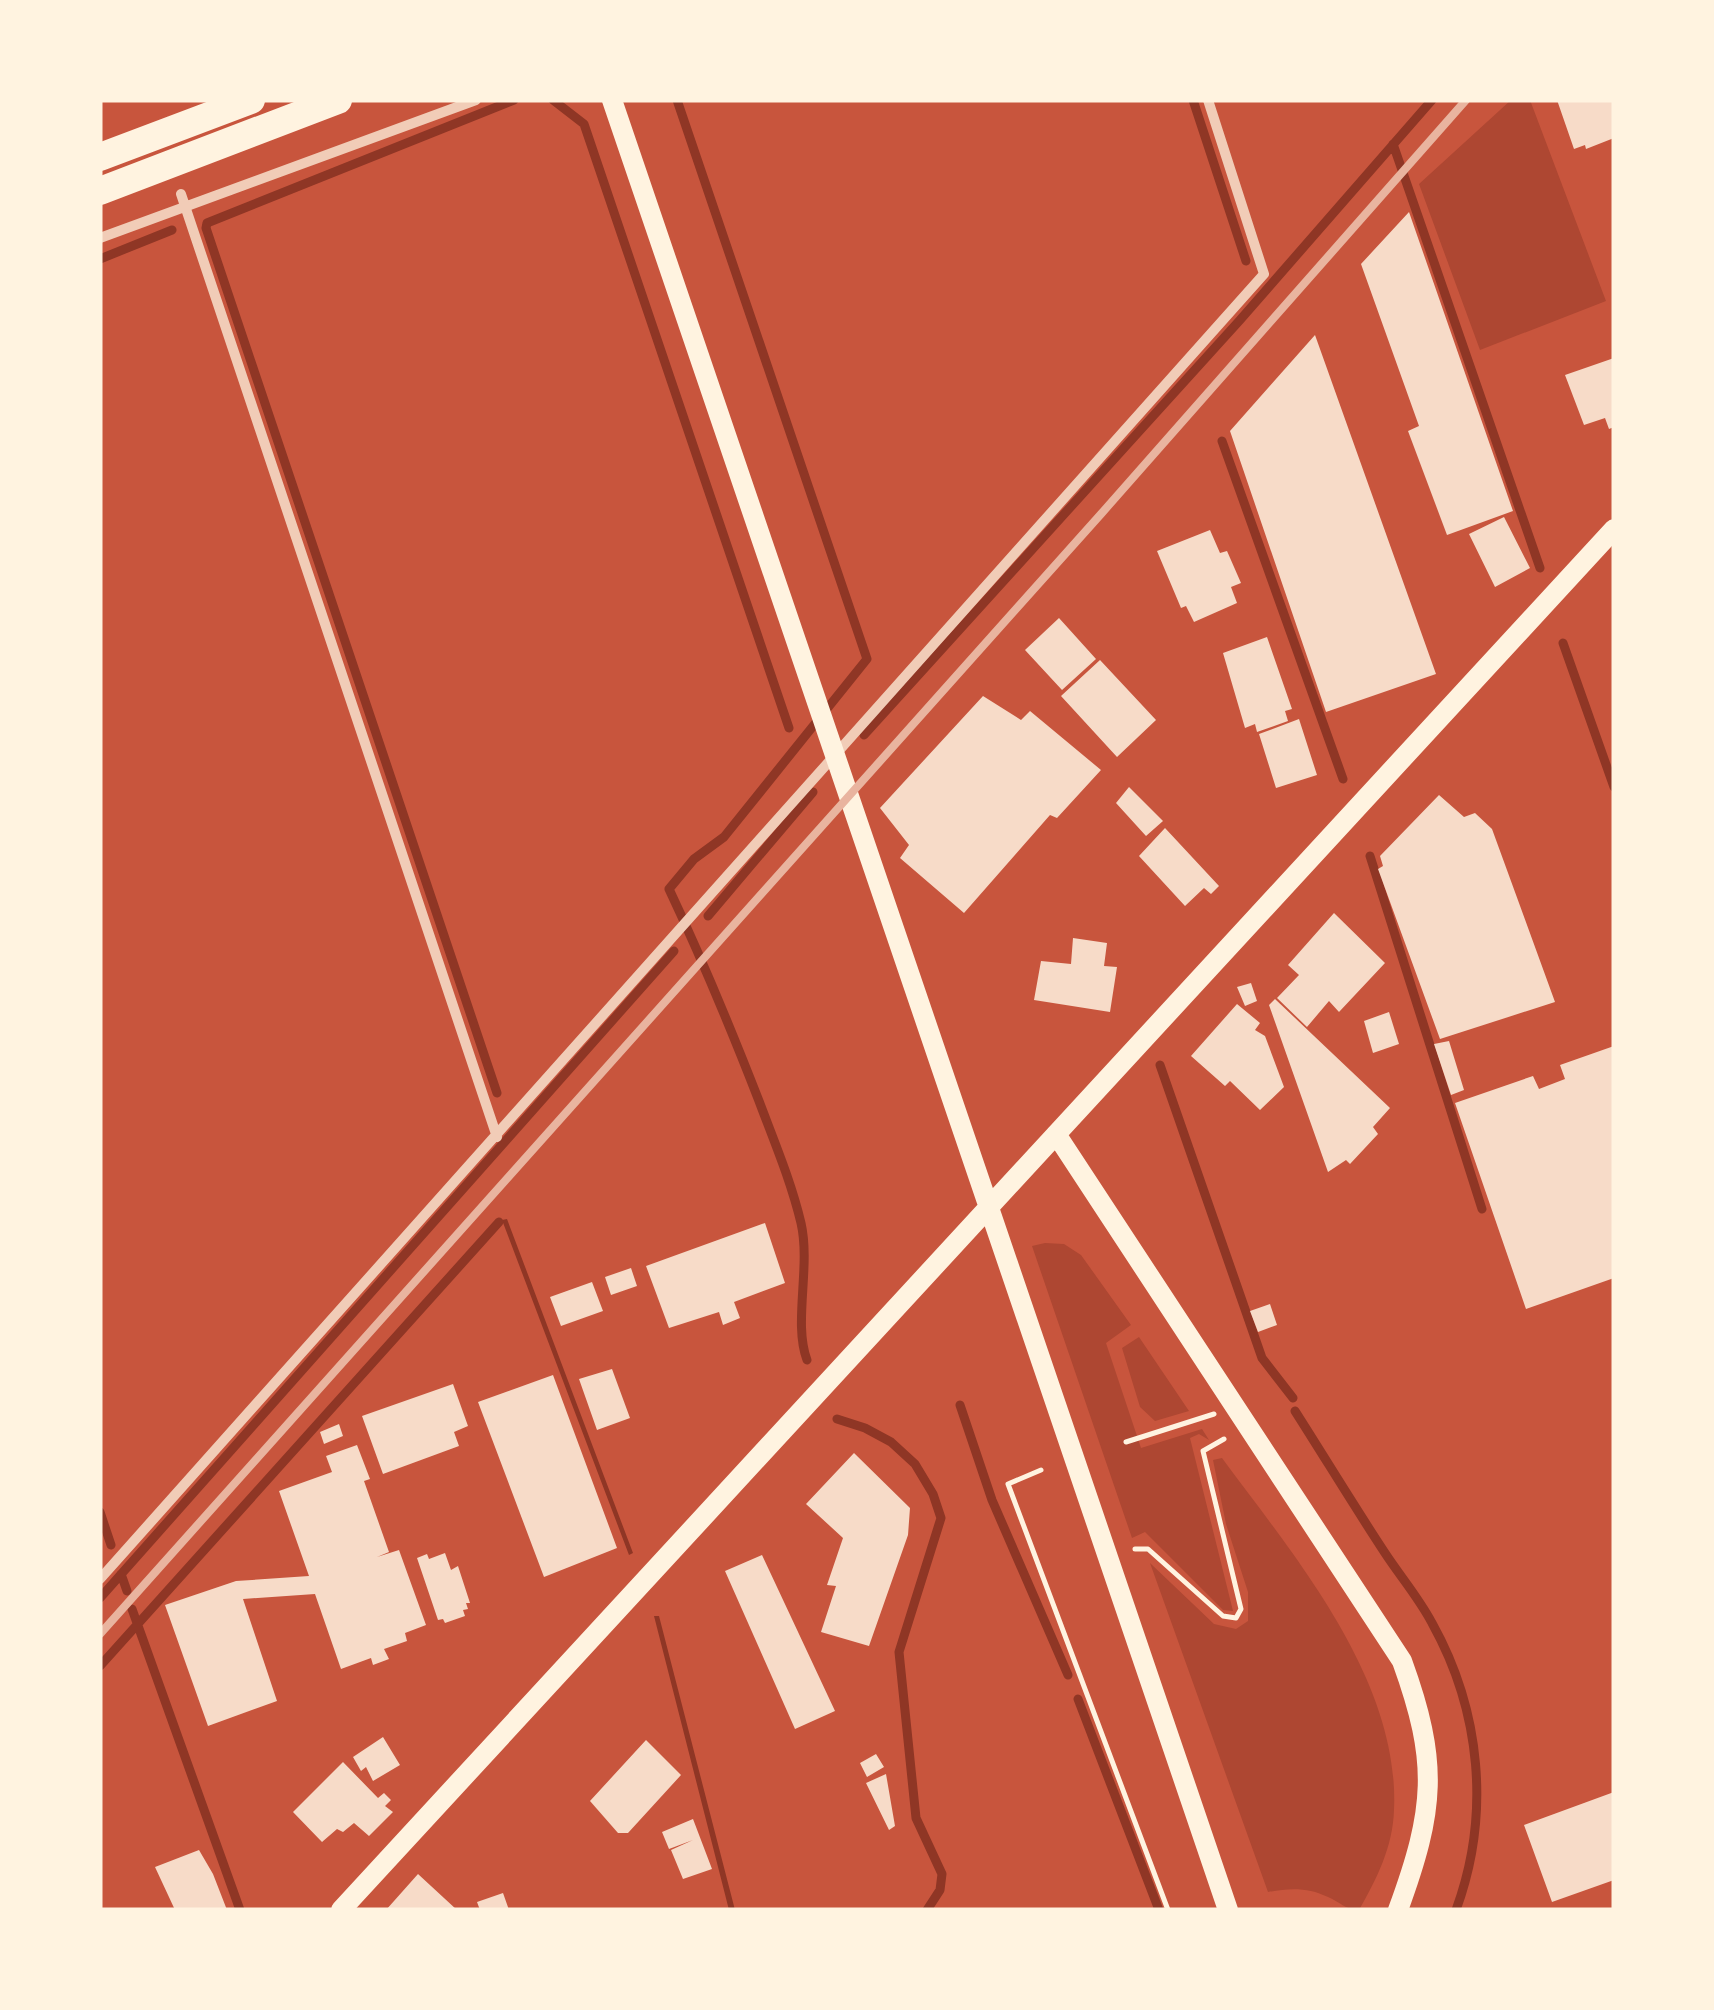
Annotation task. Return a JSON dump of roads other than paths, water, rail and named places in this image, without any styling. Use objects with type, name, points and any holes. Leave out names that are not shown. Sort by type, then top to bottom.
[{"type":"highway","points":[[100,157],[251,100]]},
{"type":"highway","points":[[100,190],[338,100]]},
{"type":"main road","points":[[612,100],[1228,1910]]},
{"type":"main road","points":[[341,1910],[1614,529]]},
{"type":"main road","points":[[1056,1134],[1402,1661],[1421,1715],[1430,1773],[1425,1824],[1398,1910]]},
{"type":"street","points":[[100,238],[476,100]]},
{"type":"street","points":[[100,1579],[1264,274],[1208,100]]},
{"type":"street","points":[[181,194],[497,1137]]},
{"type":"waterway","points":[[497,1093],[206,228],[207,223],[514,100]]},
{"type":"waterway","points":[[553,100],[584,124],[789,728]]},
{"type":"waterway","points":[[677,100],[867,659],[724,837],[694,859],[669,889],[738,1047],[797,1207],[804,1240],[802,1329],[807,1360]]},
{"type":"waterway","points":[[1193,100],[1246,261]]},
{"type":"waterway","points":[[864,735],[1240,320],[1432,100]]},
{"type":"waterway","points":[[1393,144],[1540,568]]},
{"type":"waterway","points":[[100,259],[172,230]]},
{"type":"waterway","points":[[1222,441],[1343,779]]},
{"type":"waterway","points":[[1563,643],[1614,787]]},
{"type":"waterway","points":[[708,916],[813,792]]},
{"type":"waterway","points":[[1370,856],[1482,1209]]},
{"type":"waterway","points":[[100,1598],[674,951]]},
{"type":"waterway","points":[[1160,1065],[1262,1358],[1293,1398]]},
{"type":"waterway","points":[[100,1666],[499,1222]]},
{"type":"waterway","points":[[960,1405],[992,1500],[1068,1675]]},
{"type":"waterway","points":[[1295,1411],[1427,1614],[1461,1692],[1470,1727],[1477,1801],[1467,1874],[1456,1910]]},
{"type":"waterway","points":[[837,1419],[891,1442],[915,1464],[933,1494],[941,1518],[899,1652],[916,1818],[942,1874],[940,1890],[927,1910]]},
{"type":"waterway","points":[[100,1512],[111,1545]]},
{"type":"waterway","points":[[121,1574],[127,1591]]},
{"type":"waterway","points":[[132,1609],[240,1910]]},
{"type":"waterway","points":[[1078,1699],[1159,1910]]},
{"type":"railway","points":[[100,1634],[1466,100]]}]
